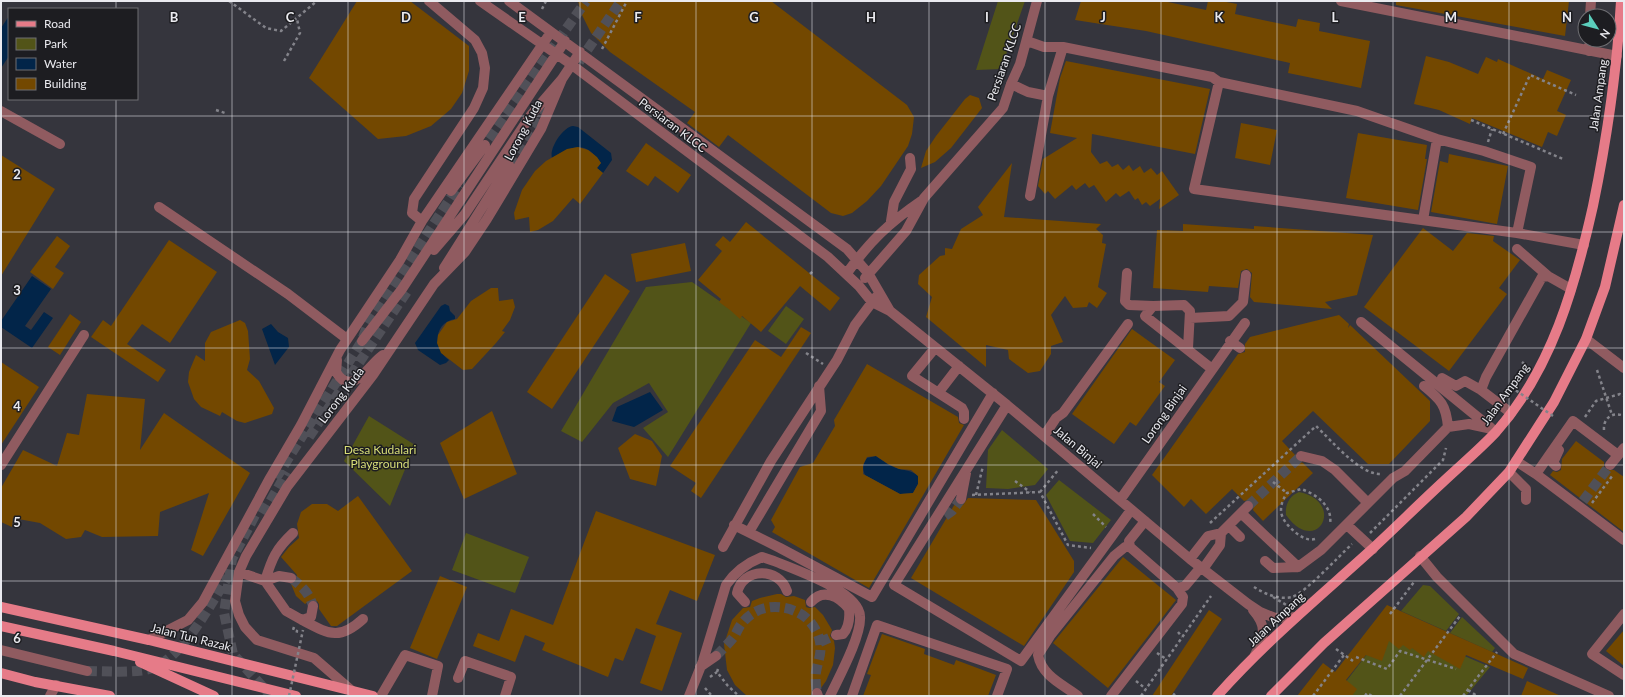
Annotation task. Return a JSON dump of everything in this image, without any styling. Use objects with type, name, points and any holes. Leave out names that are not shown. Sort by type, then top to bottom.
[{"type":"main road","name":"Jalan Ampang","points":[[1217,696],[1255,655],[1373,549],[1511,413],[1538,373],[1550,347],[1572,289],[1584,245],[1603,155],[1617,56],[1621,1]]},
{"type":"main road","points":[[1271,696],[1324,642],[1466,517],[1509,472],[1554,402],[1586,339],[1605,287],[1624,205]]},
{"type":"main road","name":"Jalan Tun Razak","points":[[1,607],[149,640],[373,696]]},
{"type":"main road","points":[[1,626],[114,651],[296,696]]},
{"type":"main road","points":[[114,651],[214,696]]},
{"type":"main road","points":[[1,673],[110,696]]},
{"type":"street","points":[[422,221],[412,213],[414,199],[474,108],[483,88],[485,68],[482,53],[476,40],[429,1]]},
{"type":"street","name":"Persiaran KLCC","points":[[480,1],[572,65],[828,257],[847,273],[872,302],[890,311]]},
{"type":"street","name":"Persiaran KLCC","points":[[508,1],[565,41],[847,249],[868,273],[890,311]]},
{"type":"street","name":"Persiaran KLCC","points":[[859,286],[868,273],[906,231],[924,198],[1003,108],[1020,64],[1037,1]]},
{"type":"street","points":[[1341,1],[1590,52],[1617,56]]},
{"type":"street","name":"Lorong Kuda","points":[[149,640],[188,620],[203,602],[270,478],[301,426],[340,350],[400,260],[422,221],[551,32]]},
{"type":"street","points":[[362,341],[402,289],[565,41]]},
{"type":"street","points":[[1027,41],[1044,47],[1063,47],[1212,77],[1219,82],[1357,111],[1437,139],[1484,151],[1531,167],[1517,233]]},
{"type":"street","points":[[1030,196],[1048,96],[1063,47]]},
{"type":"street","name":"Lorong Kuda","points":[[408,290],[438,244],[465,214],[531,115],[562,79],[580,52]]},
{"type":"street","name":"Lorong Kuda","points":[[351,690],[314,658],[257,640],[245,627],[239,615],[235,601],[239,572],[246,556],[287,487],[373,375],[434,284],[465,252],[487,220],[541,129],[562,79]]},
{"type":"street","points":[[1219,82],[1194,189],[1517,233],[1584,245]]},
{"type":"street","points":[[1011,84],[1028,92],[1048,96]]},
{"type":"street","points":[[1,111],[60,144]]},
{"type":"street","points":[[1423,220],[1437,139]]},
{"type":"street","points":[[400,260],[485,145]]},
{"type":"street","points":[[891,221],[894,202],[911,169],[910,158]]},
{"type":"street","points":[[434,284],[508,165]]},
{"type":"street","name":"Persiaran KLCC","points":[[847,273],[865,247],[891,221],[924,198]]},
{"type":"street","points":[[158,208],[288,294],[347,339]]},
{"type":"street","points":[[1517,249],[1548,276],[1572,289]]},
{"type":"street","points":[[1127,273],[1125,301],[1129,305],[1184,305],[1190,311],[1188,348]]},
{"type":"street","points":[[1190,318],[1229,316],[1243,302],[1246,275]]},
{"type":"street","points":[[1481,390],[1486,377],[1542,278],[1548,276]]},
{"type":"street","points":[[723,547],[771,461],[837,360],[855,325],[879,292]]},
{"type":"street","points":[[1153,306],[1145,316],[1188,348],[1212,369]]},
{"type":"street","name":"Jalan Binjai","points":[[890,311],[993,393],[1190,559],[1248,604],[1260,612],[1275,618],[1296,617]]},
{"type":"street","name":"Lorong Binjai","points":[[1120,500],[1230,341],[1245,322]]},
{"type":"street","points":[[1361,322],[1385,347],[1494,430]]},
{"type":"street","points":[[1046,438],[1056,418],[1063,413],[1128,324]]},
{"type":"street","points":[[1,465],[84,335]]},
{"type":"street","points":[[1586,339],[1624,368]]},
{"type":"street","points":[[1230,341],[1240,348]]},
{"type":"street","points":[[935,348],[912,376],[964,410],[964,419]]},
{"type":"street","points":[[340,350],[336,372],[343,380],[351,381],[359,379],[365,375],[375,360],[388,352]]},
{"type":"street","points":[[938,392],[959,366]]},
{"type":"street","points":[[1442,378],[1456,386],[1465,381],[1481,390],[1511,413]]},
{"type":"street","points":[[749,532],[821,411],[819,386]]},
{"type":"street","points":[[1424,386],[1443,402],[1448,427]]},
{"type":"street","points":[[734,526],[826,569],[872,597],[949,460],[993,393]]},
{"type":"street","points":[[1007,405],[932,524],[921,548],[894,585],[1021,661],[1043,628],[1132,510]]},
{"type":"street","points":[[1536,474],[1573,422],[1621,451],[1614,468]]},
{"type":"street","points":[[1265,561],[1273,568],[1298,567],[1321,550],[1329,536],[1348,526],[1448,427],[1469,424],[1494,430]]},
{"type":"street","points":[[1556,466],[1553,463],[1558,451],[1560,440]]},
{"type":"street","points":[[1301,456],[1322,461],[1335,470],[1368,503]]},
{"type":"street","points":[[771,461],[793,457]]},
{"type":"street","points":[[1516,461],[1584,505],[1624,540]]},
{"type":"street","points":[[962,497],[967,469]]},
{"type":"street","points":[[1348,526],[1393,478],[1405,471]]},
{"type":"street","points":[[1509,472],[1526,489],[1526,500]]},
{"type":"street","points":[[1190,559],[1208,536],[1225,529],[1244,509],[1298,567]]},
{"type":"street","points":[[932,524],[945,516]]},
{"type":"street","points":[[1130,547],[1130,541],[1145,521]]},
{"type":"street","points":[[1348,526],[1373,549]]},
{"type":"street","points":[[1225,529],[1240,537]]},
{"type":"street","points":[[1177,588],[1185,586],[1202,568],[1220,545],[1225,529]]},
{"type":"street","points":[[265,580],[271,560],[279,547],[293,533]]},
{"type":"street","points":[[1078,696],[1045,672],[1040,665],[1038,655],[1060,629],[1114,556],[1125,546],[1130,547],[1177,588],[1183,597],[1182,604],[1127,671],[1111,696]]},
{"type":"street","points":[[1420,556],[1437,577],[1514,654],[1609,696]]},
{"type":"street","points":[[689,696],[700,667],[726,585],[731,577],[743,567],[762,557],[842,591],[856,603],[861,617],[856,637],[830,696]]},
{"type":"street","points":[[239,572],[265,580],[279,576],[291,578]]},
{"type":"street","points":[[746,602],[737,593],[744,579],[751,575],[761,574],[778,577],[784,583],[787,591]]},
{"type":"street","points":[[265,580],[286,611],[303,625],[336,634],[350,630],[363,619]]},
{"type":"street","points":[[811,602],[817,595],[823,593],[840,600],[849,609],[849,624],[846,630],[843,634],[836,635]]},
{"type":"street","name":"Jalan Binjai","points":[[1248,604],[1261,621],[1263,630],[1263,640],[1255,655]]},
{"type":"street","points":[[303,625],[311,617],[313,606]]},
{"type":"street","points":[[1624,614],[1592,654],[1624,676]]},
{"type":"street","points":[[852,696],[872,649],[878,625],[1007,669],[995,694]]},
{"type":"street","points":[[1,650],[87,671]]},
{"type":"street","points":[[381,696],[405,655],[438,666],[432,696]]},
{"type":"street","points":[[700,667],[718,659]]},
{"type":"street","points":[[458,678],[465,661],[511,677],[504,696]]},
{"type":"street","points":[[50,696],[56,685]]},
{"type":"path","points":[[229,1],[266,28],[282,31],[317,1]]},
{"type":"path","points":[[542,9],[546,1]]},
{"type":"path","points":[[602,49],[627,1]]},
{"type":"path","points":[[284,61],[300,33],[297,19]]},
{"type":"path","points":[[1503,134],[1530,75],[1576,95]]},
{"type":"path","points":[[216,110],[225,113]]},
{"type":"path","points":[[1471,120],[1563,159]]},
{"type":"path","points":[[810,274],[813,271]]},
{"type":"path","points":[[806,353],[823,364]]},
{"type":"path","points":[[1522,362],[1527,366],[1512,387],[1553,416]]},
{"type":"path","points":[[1598,370],[1612,415]]},
{"type":"path","points":[[1580,426],[1596,401],[1620,394],[1624,396]]},
{"type":"path","points":[[1605,434],[1604,423],[1612,415],[1617,414],[1624,416]]},
{"type":"path","points":[[1207,527],[1316,426],[1360,467],[1374,474],[1389,474],[1393,478]]},
{"type":"path","points":[[1584,505],[1614,468]]},
{"type":"path","points":[[1040,492],[1059,469]]},
{"type":"path","points":[[1015,481],[1030,492]]},
{"type":"path","points":[[1274,482],[1287,493]]},
{"type":"path","points":[[1301,489],[1313,495],[1326,505],[1331,515],[1329,536],[1308,540],[1301,537],[1286,524],[1281,509],[1281,502],[1287,493],[1301,489]]},
{"type":"path","points":[[962,497],[1040,492]]},
{"type":"path","points":[[1040,492],[1068,545]]},
{"type":"path","points":[[1093,514],[1108,529]]},
{"type":"path","points":[[1254,587],[1273,597],[1291,597],[1310,584],[1355,541]]},
{"type":"path","points":[[1390,614],[1414,582]]},
{"type":"path","points":[[1141,696],[1211,596]]},
{"type":"path","points":[[1400,696],[1462,612]]},
{"type":"path","points":[[289,696],[303,625]]},
{"type":"path","points":[[293,630],[297,631],[296,636]]},
{"type":"path","points":[[1178,632],[1182,637]]},
{"type":"path","points":[[1336,649],[1353,661]]},
{"type":"path","points":[[1463,696],[1499,649]]},
{"type":"path","points":[[1356,657],[1387,669],[1400,651],[1456,670]]},
{"type":"path","points":[[1313,696],[1344,655]]},
{"type":"path","points":[[718,659],[717,672],[728,686],[739,696]]},
{"type":"path","points":[[704,687],[712,696]]},
{"type":"path","points":[[1468,690],[1477,696]]},
{"type":"path","points":[[1173,696],[1176,692]]},
{"type":"path","points":[[1365,696],[1366,693],[1372,696]]},
{"type":"green space","points":[[998,1],[1025,1],[1001,69],[976,70]]},
{"type":"green space","points":[[692,282],[751,323],[668,457],[643,428],[668,412],[649,383],[613,403],[582,442],[561,431],[646,287]]},
{"type":"green space","points":[[786,306],[804,319],[786,344],[768,331]]},
{"type":"green space","name":"Desa Kudalari Playground","points":[[369,416],[415,445],[390,506],[344,461]]},
{"type":"green space","points":[[1002,430],[1048,469],[1035,485],[1008,489],[986,488],[988,450]]},
{"type":"green space","points":[[1059,480],[1111,520],[1093,543],[1070,541],[1046,495]]},
{"type":"green space","points":[[1299,492],[1313,498],[1322,506],[1324,515],[1322,523],[1316,529],[1308,531],[1297,527],[1286,515],[1288,501]]},
{"type":"green space","points":[[466,533],[529,557],[515,593],[452,570]]},
{"type":"green space","points":[[1423,585],[1430,586],[1459,614],[1446,631],[1401,611]]},
{"type":"green space","points":[[1462,617],[1495,648],[1492,652],[1450,633]]},
{"type":"green space","points":[[1390,624],[1490,667],[1466,696],[1335,696]]},
{"type":"water","points":[[8,18],[8,58],[1,68],[1,28]]},
{"type":"water","points":[[569,127],[578,127],[611,153],[612,160],[603,173],[597,168],[601,163],[590,151],[584,148],[578,147],[566,150],[552,158],[553,149],[561,134]]},
{"type":"water","points":[[32,276],[51,289],[25,326],[31,330],[44,312],[53,318],[32,348],[1,327],[1,321]]},
{"type":"water","points":[[445,304],[449,306],[450,311],[455,316],[455,319],[448,321],[439,331],[438,343],[440,350],[449,360],[440,365],[418,350],[415,343],[441,306]]},
{"type":"water","points":[[271,324],[278,332],[288,338],[289,347],[275,365],[262,329]]},
{"type":"water","points":[[650,392],[663,410],[634,427],[612,421],[617,407]]},
{"type":"water","points":[[876,456],[893,467],[911,472],[918,476],[918,484],[913,493],[900,494],[865,475],[863,468],[867,458]]},
{"type":"building","points":[[357,1],[410,1],[469,46],[469,71],[462,93],[451,109],[431,126],[406,136],[378,139],[309,78]]},
{"type":"building","points":[[578,1],[771,1],[907,105],[914,117],[912,134],[908,146],[881,186],[867,201],[852,213],[843,216],[831,213],[728,135],[719,147],[687,123],[695,112],[610,52],[591,33],[581,13]]},
{"type":"building","points":[[1081,1],[1163,1],[1206,10],[1208,1],[1221,1],[1237,4],[1235,14],[1296,27],[1298,19],[1320,23],[1319,31],[1370,41],[1361,88],[1288,73],[1290,63],[1146,31],[1075,20]]},
{"type":"building","points":[[1396,1],[1569,1],[1565,36],[1396,5]]},
{"type":"building","points":[[1426,56],[1449,62],[1478,74],[1486,57],[1497,62],[1498,59],[1543,79],[1547,70],[1571,80],[1557,111],[1566,115],[1557,136],[1548,132],[1542,147],[1472,118],[1470,124],[1439,110],[1414,104]]},
{"type":"building","points":[[1066,61],[1210,89],[1195,154],[1092,134],[1091,152],[1100,164],[1107,161],[1112,167],[1118,164],[1123,170],[1129,165],[1133,171],[1140,166],[1144,173],[1151,168],[1157,175],[1162,171],[1179,195],[1159,209],[1160,199],[1150,206],[1146,202],[1142,205],[1138,198],[1135,200],[1129,191],[1120,197],[1116,193],[1106,202],[1094,185],[1089,188],[1085,183],[1076,190],[1072,185],[1055,199],[1048,191],[1045,194],[1038,186],[1043,159],[1077,138],[1050,133],[1060,78]]},
{"type":"building","points":[[970,95],[979,98],[982,108],[951,148],[935,162],[921,168],[926,151],[936,136],[965,99]]},
{"type":"building","points":[[1241,123],[1277,130],[1270,165],[1235,158]]},
{"type":"building","points":[[1358,133],[1427,145],[1425,159],[1427,159],[1418,210],[1346,198]]},
{"type":"building","points":[[646,143],[691,175],[678,193],[655,176],[648,186],[626,171]]},
{"type":"building","points":[[578,147],[588,150],[597,157],[601,163],[597,168],[603,173],[580,204],[573,198],[553,221],[538,230],[530,232],[529,217],[515,220],[514,213],[522,190],[535,171],[546,161],[567,149]]},
{"type":"building","points":[[1449,154],[1508,166],[1497,224],[1431,212],[1440,161],[1448,163]]},
{"type":"building","points":[[1,155],[55,189],[1,276]]},
{"type":"building","points":[[1012,163],[1004,217],[1101,224],[1096,229],[1103,235],[1102,243],[1106,244],[1098,287],[1107,293],[1097,308],[1089,302],[1087,307],[1073,308],[1065,296],[1051,315],[1063,342],[1051,346],[1051,354],[1040,371],[1028,373],[1009,359],[1008,350],[986,345],[986,367],[926,317],[932,297],[918,284],[919,275],[940,256],[945,255],[945,248],[952,249],[961,229],[983,215],[978,207]]},
{"type":"building","points":[[746,222],[840,298],[830,311],[800,286],[761,332],[742,316],[740,319],[719,302],[721,299],[698,280],[722,251],[715,245],[723,236],[730,242]]},
{"type":"building","points":[[1183,224],[1254,229],[1254,226],[1373,235],[1357,295],[1325,302],[1332,309],[1254,302],[1250,297],[1252,273],[1247,269],[1241,271],[1238,288],[1209,286],[1208,292],[1153,288],[1157,230],[1183,231]]},
{"type":"building","points":[[1423,228],[1453,251],[1467,233],[1494,236],[1493,241],[1520,260],[1499,288],[1507,294],[1449,371],[1364,307]]},
{"type":"building","points":[[57,236],[70,246],[55,267],[64,273],[53,289],[30,272]]},
{"type":"building","points":[[169,240],[217,272],[170,343],[142,324],[127,344],[166,370],[158,382],[91,337],[103,320],[111,326]]},
{"type":"building","points":[[685,243],[691,271],[636,282],[631,254]]},
{"type":"building","points":[[605,274],[630,291],[552,409],[527,392]]},
{"type":"building","points":[[491,288],[498,288],[499,301],[513,299],[515,307],[510,320],[502,331],[505,332],[496,343],[472,369],[463,370],[441,353],[437,343],[438,335],[447,322],[457,319],[471,301]]},
{"type":"building","points":[[70,314],[81,322],[60,355],[48,347]]},
{"type":"building","points":[[1339,315],[1349,324],[1348,328],[1350,325],[1430,401],[1430,421],[1389,464],[1368,464],[1313,411],[1282,441],[1295,455],[1296,460],[1303,463],[1313,473],[1263,521],[1253,510],[1253,502],[1249,500],[1244,501],[1232,489],[1206,514],[1191,499],[1184,507],[1152,475],[1238,354],[1245,352],[1245,344],[1250,337]]},
{"type":"building","points":[[240,320],[245,323],[248,331],[250,359],[247,370],[259,381],[274,408],[272,414],[245,423],[237,421],[222,412],[220,416],[201,407],[194,399],[188,382],[189,372],[196,355],[205,361],[205,343],[211,332]]},
{"type":"building","points":[[801,327],[811,333],[701,498],[691,491],[696,483],[670,466],[755,340],[781,357]]},
{"type":"building","points":[[1132,329],[1175,360],[1159,382],[1165,386],[1136,426],[1130,422],[1114,444],[1072,414]]},
{"type":"building","points":[[1,362],[39,387],[1,445]]},
{"type":"building","points":[[867,364],[958,417],[959,423],[964,425],[869,588],[772,532],[775,527],[771,520],[800,467],[813,463],[835,426],[834,420]],"holes":[[[876,456],[899,469],[911,470],[918,476],[918,484],[913,493],[900,494],[863,474],[863,465],[867,457]]]},
{"type":"building","points":[[87,394],[145,399],[140,450],[164,413],[250,473],[203,556],[191,550],[209,493],[160,512],[158,536],[102,537],[85,530],[81,537],[66,539],[40,523],[13,518],[12,527],[1,522],[1,488],[23,450],[57,466],[67,433],[79,435]]},
{"type":"building","points":[[492,411],[517,474],[464,499],[440,443]]},
{"type":"building","points":[[635,434],[652,441],[662,456],[656,486],[630,479],[618,448]]},
{"type":"building","points":[[1576,441],[1604,462],[1604,467],[1606,470],[1614,470],[1624,477],[1624,532],[1550,475],[1553,471],[1557,472],[1561,470],[1562,459]]},
{"type":"building","points":[[358,496],[412,571],[337,626],[331,626],[319,609],[319,604],[317,601],[311,600],[305,604],[296,596],[291,584],[296,582],[297,575],[281,557],[299,538],[297,524],[301,512],[312,504],[327,504],[338,511]]},
{"type":"building","points":[[968,498],[1036,500],[1074,561],[1074,572],[1024,646],[911,578],[956,502],[959,505],[963,505]]},
{"type":"building","points":[[596,511],[715,555],[697,601],[670,590],[656,624],[682,633],[662,691],[640,683],[656,636],[636,628],[623,661],[615,658],[608,677],[542,650],[545,643],[525,635],[515,662],[473,646],[478,633],[499,641],[511,609],[553,625]]},
{"type":"building","points":[[1123,557],[1176,600],[1108,688],[1053,643]]},
{"type":"building","points":[[440,576],[467,587],[437,659],[410,648]]},
{"type":"building","points":[[781,594],[786,597],[794,596],[805,600],[806,607],[815,607],[823,615],[832,630],[830,636],[834,641],[835,648],[833,665],[821,688],[812,688],[811,696],[747,696],[735,685],[727,670],[724,644],[732,620],[743,608],[750,607],[752,601]]},
{"type":"building","points":[[1387,605],[1528,668],[1523,679],[1466,655],[1460,669],[1428,651],[1424,657],[1412,648],[1410,650],[1403,645],[1399,649],[1389,641],[1382,661],[1366,655],[1346,680],[1357,689],[1352,696],[1297,696],[1323,663],[1335,672]]},
{"type":"building","points":[[1209,610],[1222,619],[1171,696],[1152,696]]},
{"type":"building","points":[[1624,630],[1624,666],[1606,651]]},
{"type":"building","points":[[882,634],[925,649],[924,654],[954,665],[956,660],[996,675],[988,696],[863,696],[871,675],[867,674]]},
{"type":"building","points":[[1527,681],[1561,696],[1521,696]]},
{"type":"tunnel","points":[[480,151],[586,1]]},
{"type":"tunnel","points":[[579,62],[621,1]]},
{"type":"tunnel","points":[[509,165],[547,108]]},
{"type":"tunnel","points":[[276,478],[362,341],[367,326],[459,185]]},
{"type":"tunnel","points":[[309,437],[408,290]]},
{"type":"tunnel","points":[[1248,506],[1301,456]]},
{"type":"tunnel","points":[[1583,501],[1610,465]]},
{"type":"tunnel","points":[[263,514],[287,472]]},
{"type":"tunnel","points":[[945,516],[952,511],[961,499]]},
{"type":"tunnel","points":[[262,502],[232,559],[224,613],[233,654],[271,696]]},
{"type":"tunnel","points":[[87,671],[138,671],[158,666],[170,657],[193,632],[228,577]]},
{"type":"tunnel","points":[[291,578],[305,590],[313,606]]},
{"type":"tunnel","points":[[716,656],[733,638],[741,624],[755,612],[769,607],[792,610],[803,615],[810,621],[819,638],[820,657],[816,674],[817,693]]},
{"type":"tunnel","points":[[820,642],[836,635]]}]
